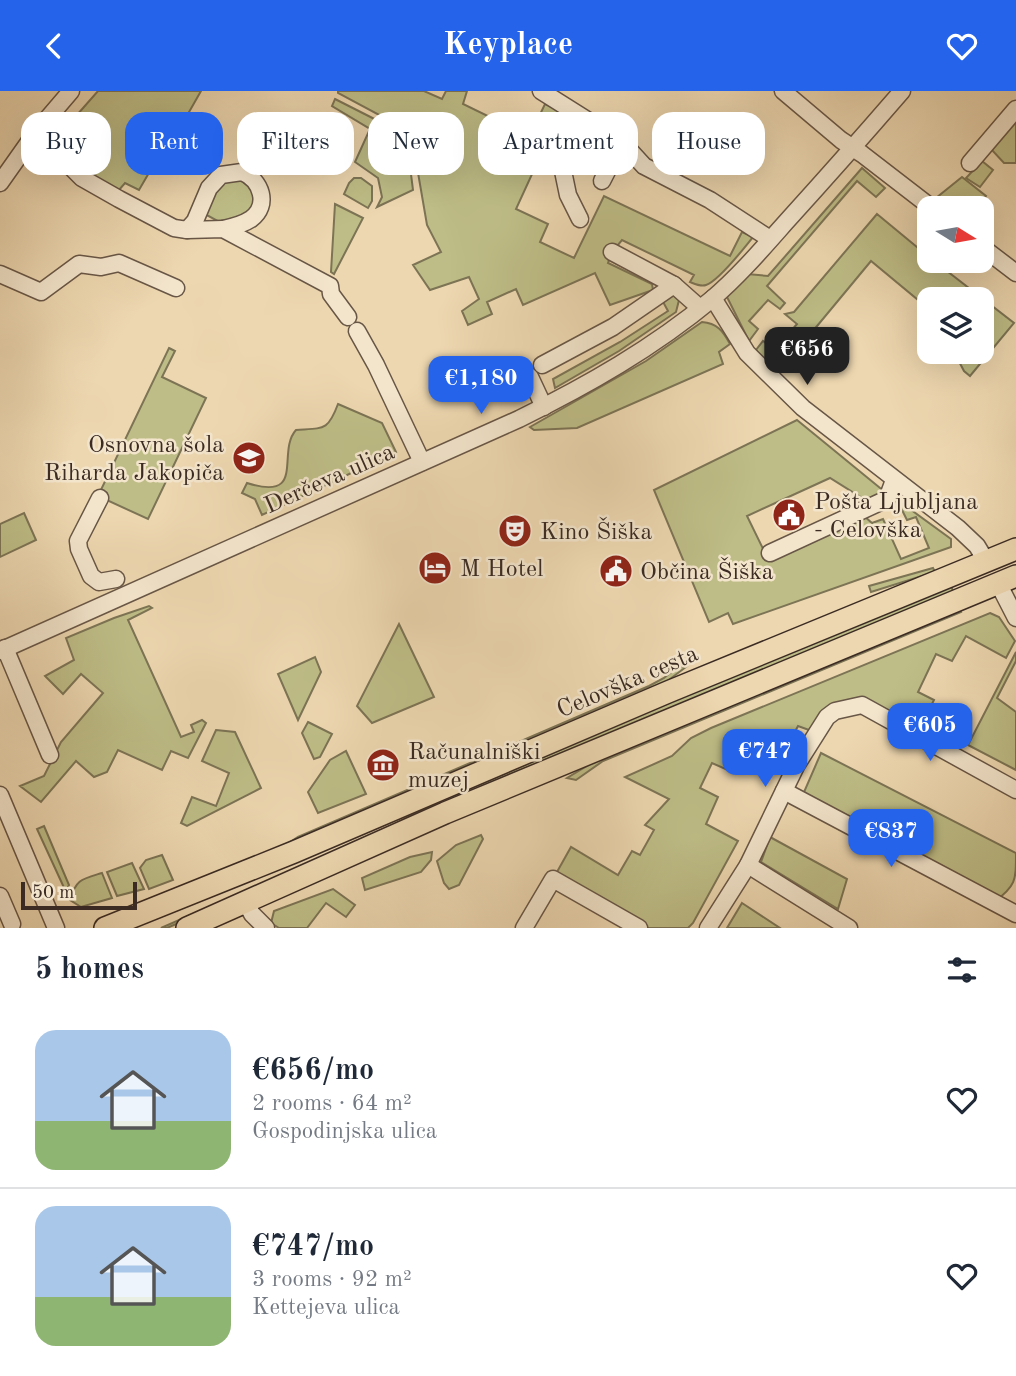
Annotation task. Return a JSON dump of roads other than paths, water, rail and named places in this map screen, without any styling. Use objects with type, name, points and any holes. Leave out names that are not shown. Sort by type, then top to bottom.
[{"type":"main road","name":"Celovška cesta","points":[[105,928],[294,852],[668,692],[1016,549]]},
{"type":"main road","name":"Celovška cesta","points":[[187,928],[457,808],[1007,580]]},
{"type":"street","points":[[53,112],[71,91]]},
{"type":"street","points":[[541,91],[574,112]]},
{"type":"street","points":[[783,91],[917,197]]},
{"type":"street","name":"Derčeva ulica","points":[[2,650],[544,407],[634,356],[706,303],[770,239],[902,91]]},
{"type":"street","points":[[970,163],[1016,109]]},
{"type":"street","points":[[0,183],[21,153]]},
{"type":"street","points":[[638,159],[644,166],[710,200],[770,239]]},
{"type":"street","points":[[79,175],[174,227],[187,230],[223,229],[251,219],[258,212],[262,200],[261,190],[256,182],[242,172],[221,175],[209,188],[195,221],[187,230]]},
{"type":"street","points":[[564,175],[568,195],[580,219]]},
{"type":"street","points":[[602,181],[605,175]]},
{"type":"street","points":[[223,229],[330,286],[331,294],[348,317]]},
{"type":"street","points":[[612,252],[706,303],[747,353],[803,408],[966,535],[986,561]]},
{"type":"street","points":[[994,256],[1016,273]]},
{"type":"street","points":[[0,274],[41,292],[79,264],[101,267],[119,263],[176,288]]},
{"type":"street","points":[[542,365],[613,327],[674,285]]},
{"type":"street","points":[[357,331],[422,462]]},
{"type":"street","points":[[523,372],[530,377],[544,407]]},
{"type":"street","points":[[770,553],[887,499],[894,480]]},
{"type":"street","points":[[100,498],[78,541],[79,549],[92,576],[99,582],[116,579]]},
{"type":"street","points":[[1007,580],[1016,618]]},
{"type":"street","points":[[2,650],[50,755]]},
{"type":"street","points":[[708,928],[748,865],[796,766],[827,717],[835,711],[862,705],[1016,789]]},
{"type":"street","points":[[784,791],[1014,916]]},
{"type":"street","points":[[0,795],[56,928]]},
{"type":"street","points":[[748,865],[849,928]]},
{"type":"street","points":[[524,928],[553,879],[639,928]]},
{"type":"street","points":[[0,897],[12,924]]},
{"type":"street","points":[[246,902],[252,914],[266,928]]},
{"type":"place","name":"Osnovna šola Riharda Jakopiča","points":[[249,458]]},
{"type":"place","name":"Pošta Ljubljana - Celovška","points":[[789,515]]},
{"type":"place","name":"Kino Šiška","points":[[515,531]]},
{"type":"place","name":"M Hotel","points":[[435,568]]},
{"type":"place","name":"Občina Šiška","points":[[616,571]]},
{"type":"place","name":"Računalniški muzej","points":[[383,765]]}]
